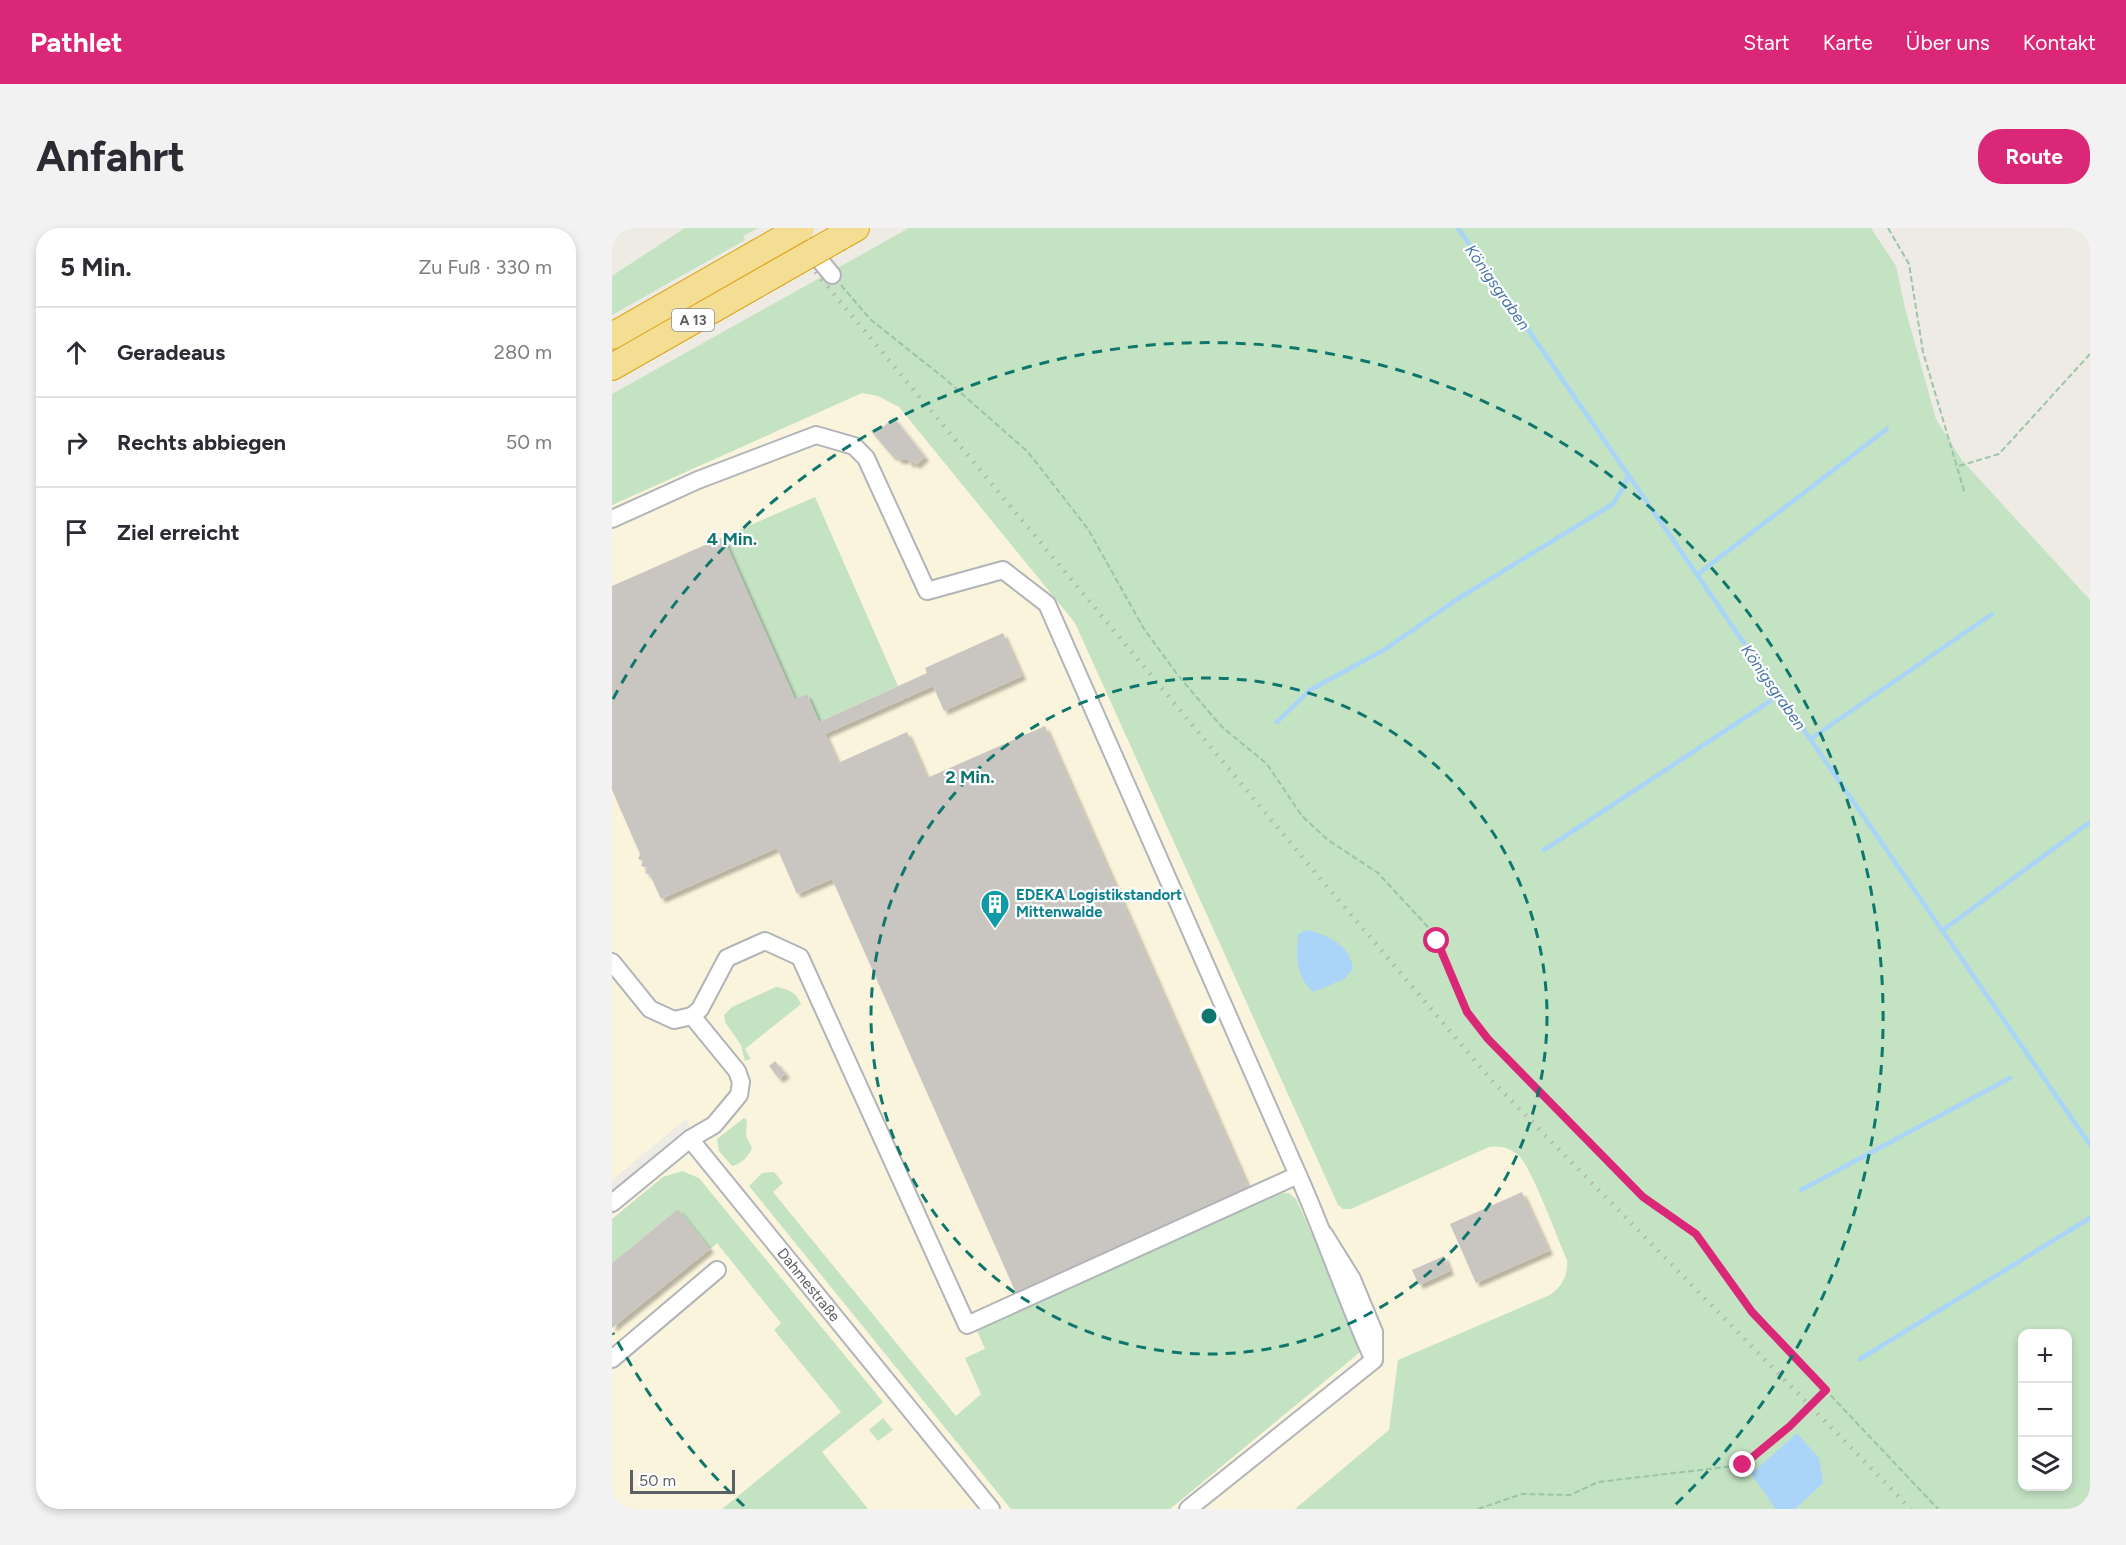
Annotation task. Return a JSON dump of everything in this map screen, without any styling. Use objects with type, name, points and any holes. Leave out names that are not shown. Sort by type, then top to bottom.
[{"type":"highway","name":"A 13","points":[[612,336],[801,228]]},
{"type":"highway","name":"A 13","points":[[612,367],[848,233]]},
{"type":"street","points":[[792,228],[832,275]]},
{"type":"street","points":[[612,519],[698,480],[816,435],[854,446],[866,458],[927,591],[1003,570],[1047,604],[1324,1234],[1352,1279],[1374,1332],[1374,1360],[1188,1509]]},
{"type":"street","points":[[612,962],[650,1009],[674,1020],[692,1016],[700,1009],[727,958],[765,941],[800,957],[967,1325],[1298,1175]]},
{"type":"street","points":[[612,1203],[690,1139],[714,1125],[739,1095],[741,1083],[737,1071],[692,1016]]},
{"type":"street","name":"Dahmestraße","points":[[690,1139],[991,1509]]},
{"type":"street","points":[[612,1359],[717,1270]]},
{"type":"path","points":[[1887,228],[1909,264],[1923,352],[1965,494]]},
{"type":"path","points":[[832,275],[870,319],[944,378],[1028,452],[1088,529],[1144,629],[1221,726],[1267,764],[1302,816],[1328,840],[1378,873],[1407,902],[1437,941],[1467,1012],[1488,1039],[1643,1197],[1696,1234],[1752,1312],[1938,1509]]},
{"type":"path","points":[[1958,466],[2000,454],[2090,354]]},
{"type":"path","points":[[1478,1509],[1522,1494],[1570,1495],[1598,1482],[1743,1465],[1790,1426],[1826,1390]]},
{"type":"shaded area","points":[[853,335],[1644,1262],[1372,1509],[612,1509],[612,1215],[695,1148],[687,1118],[612,1180],[612,472]]},
{"type":"green space","points":[[685,228],[758,228],[743,236],[745,240],[612,315],[612,276]]},
{"type":"green space","points":[[909,228],[1871,228],[1896,266],[1905,308],[1936,419],[1961,459],[2090,600],[2090,1509],[1295,1509],[1389,1430],[1398,1360],[1550,1295],[1561,1284],[1567,1271],[1567,1260],[1538,1189],[1524,1163],[1516,1153],[1509,1149],[1493,1146],[1351,1209],[1343,1209],[1338,1205],[1075,623],[899,407],[878,396],[862,393],[612,505],[612,394]]},
{"type":"green space","points":[[815,497],[898,686],[819,722],[807,694],[795,699],[723,537]]},
{"type":"green space","points":[[776,987],[791,992],[801,1004],[745,1049],[751,1059],[745,1061],[741,1045],[725,1022],[724,1015],[732,1007]]},
{"type":"green space","points":[[744,1118],[747,1120],[746,1136],[752,1148],[744,1160],[732,1166],[719,1151],[717,1139]]},
{"type":"green space","points":[[682,1171],[699,1178],[883,1402],[822,1452],[868,1509],[722,1509],[841,1412],[774,1330],[781,1323],[717,1243],[710,1249],[678,1209],[612,1263],[612,1219],[663,1177]]},
{"type":"green space","points":[[774,1172],[783,1183],[773,1192],[956,1416],[981,1394],[965,1358],[985,1349],[976,1328],[1283,1193],[1289,1193],[1296,1199],[1357,1334],[1359,1353],[1170,1509],[1011,1509],[749,1186],[762,1173]]},
{"type":"green space","points":[[883,1418],[893,1430],[878,1441],[869,1430]]},
{"type":"water","points":[[1307,930],[1337,942],[1347,953],[1353,969],[1344,979],[1313,992],[1303,979],[1297,958],[1298,934]]},
{"type":"water","points":[[1797,1433],[1819,1458],[1823,1483],[1795,1509],[1776,1509],[1751,1474]]},
{"type":"building","points":[[894,418],[925,457],[916,465],[913,462],[909,464],[908,460],[898,460],[896,456],[893,457],[871,431],[884,426]]},
{"type":"building","name":"EDEKA Logistikstandort Mittenwalde","points":[[723,537],[795,699],[807,694],[819,722],[927,673],[925,668],[1003,633],[1022,676],[944,711],[933,686],[825,734],[838,763],[907,732],[927,778],[1045,726],[1249,1189],[1016,1293],[832,879],[797,894],[777,848],[661,899],[650,875],[645,873],[647,868],[641,866],[643,861],[638,859],[640,854],[612,790],[612,586]]},
{"type":"building","points":[[775,1061],[786,1074],[779,1079],[769,1066]]},
{"type":"building","points":[[1522,1192],[1549,1251],[1476,1283],[1450,1224]]},
{"type":"building","points":[[678,1209],[710,1249],[612,1328],[612,1263]]},
{"type":"building","points":[[1444,1256],[1450,1271],[1419,1285],[1412,1270]]},
{"type":"waterway","name":"Königsgraben","points":[[1458,228],[2090,1145]]},
{"type":"waterway","points":[[1698,574],[1887,429]]},
{"type":"waterway","points":[[1277,722],[1310,690],[1384,650],[1459,598],[1613,504],[1628,474]]},
{"type":"waterway","points":[[1812,738],[1992,614]]},
{"type":"waterway","points":[[1544,850],[1781,694]]},
{"type":"waterway","points":[[1943,930],[2090,822]]},
{"type":"waterway","points":[[1801,1190],[2010,1078]]},
{"type":"waterway","points":[[1860,1359],[2090,1218]]},
{"type":"railway","points":[[779,228],[1303,858],[1493,1082],[1911,1509]]},
{"type":"place","name":"EDEKA Logistikstandort Mittenwalde","points":[[995,930]]},
{"type":"route","points":[[1437,941],[1467,1012],[1488,1039],[1643,1197],[1696,1234],[1752,1312],[1826,1390],[1790,1426],[1743,1465]]}]
